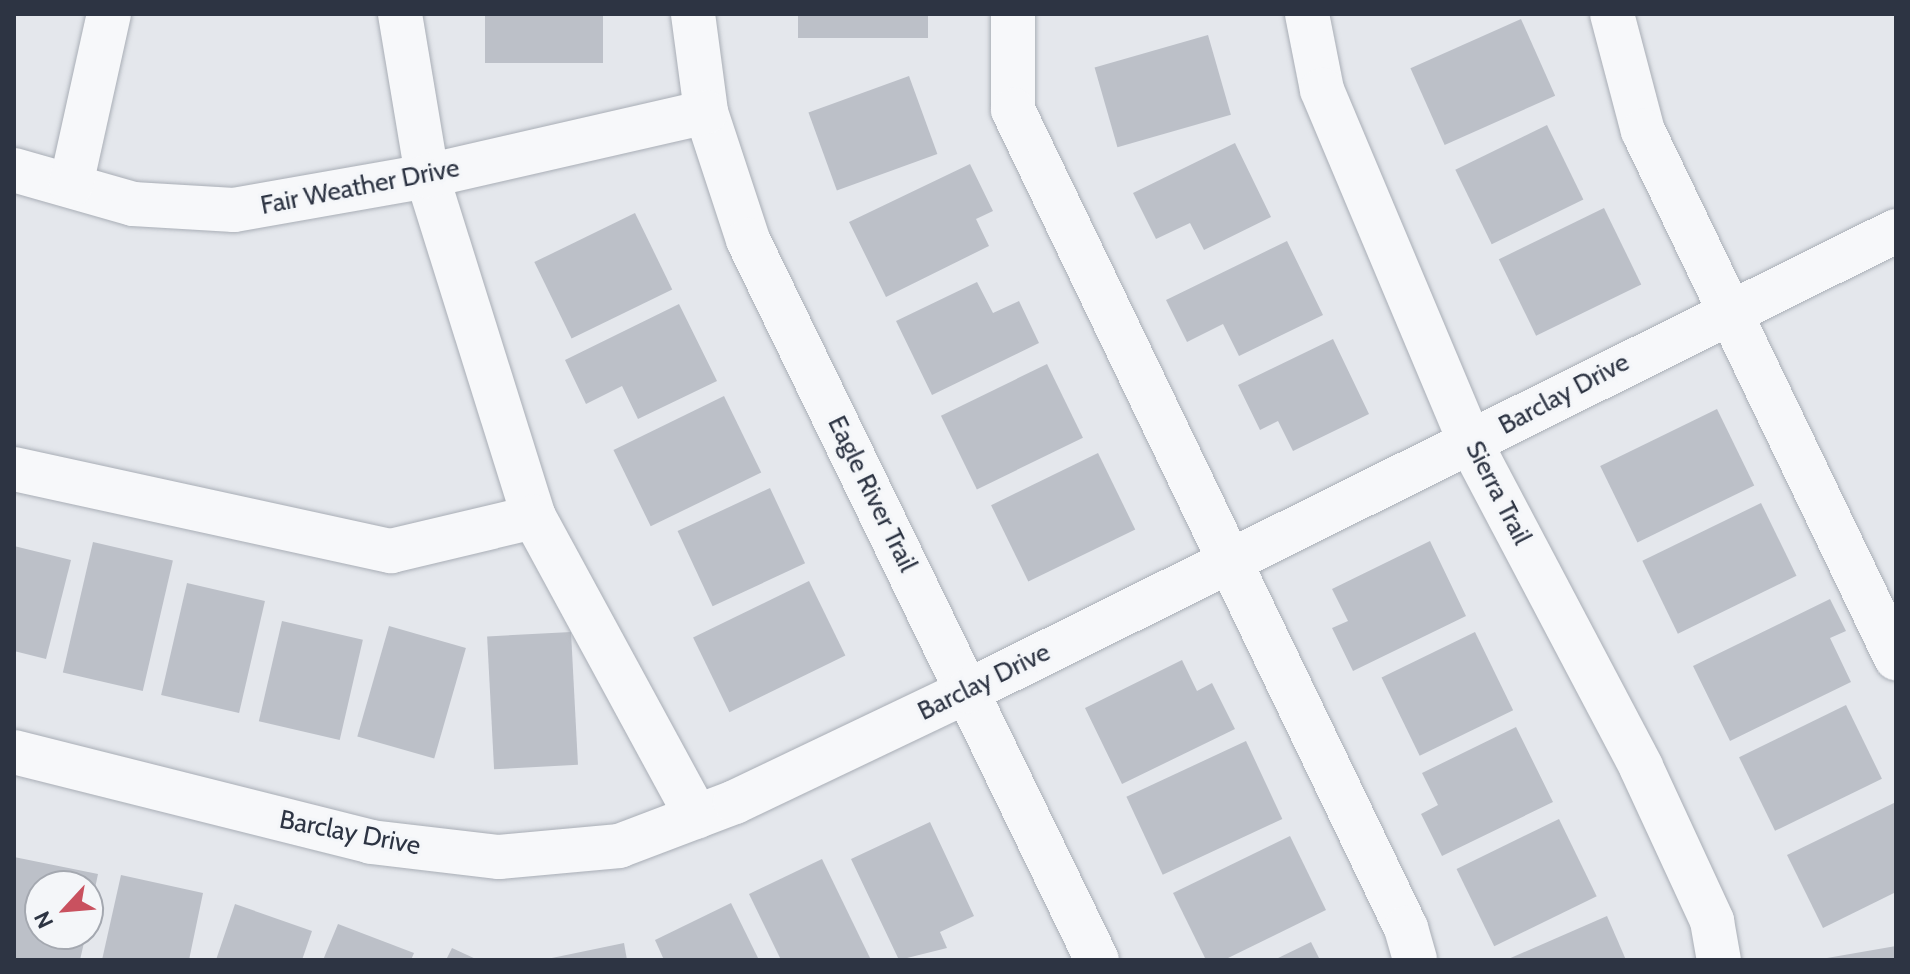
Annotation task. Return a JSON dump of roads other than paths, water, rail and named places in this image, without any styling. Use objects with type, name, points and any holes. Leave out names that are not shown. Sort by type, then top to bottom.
[{"type":"street","points":[[71,185],[109,14]]},
{"type":"street","points":[[400,14],[427,176],[534,517],[697,817]]},
{"type":"street","name":"Eagle River Trail","points":[[693,14],[706,112],[748,240],[1097,960]]},
{"type":"street","points":[[1013,14],[1013,110],[1230,559],[1415,960]]},
{"type":"street","name":"Sierra Trail","points":[[1307,14],[1322,90],[1471,444],[1641,767],[1712,921],[1719,960]]},
{"type":"street","points":[[1612,14],[1643,131],[1734,308],[1896,658]]},
{"type":"street","name":"Fair Weather Drive","points":[[14,170],[133,204],[234,210],[427,176],[706,112]]},
{"type":"street","name":"Barclay Drive","points":[[14,752],[371,842],[499,857],[619,846],[697,817],[968,691],[1230,559],[1471,444],[1734,308],[1896,231]]},
{"type":"street","points":[[14,469],[391,551],[534,517]]}]
